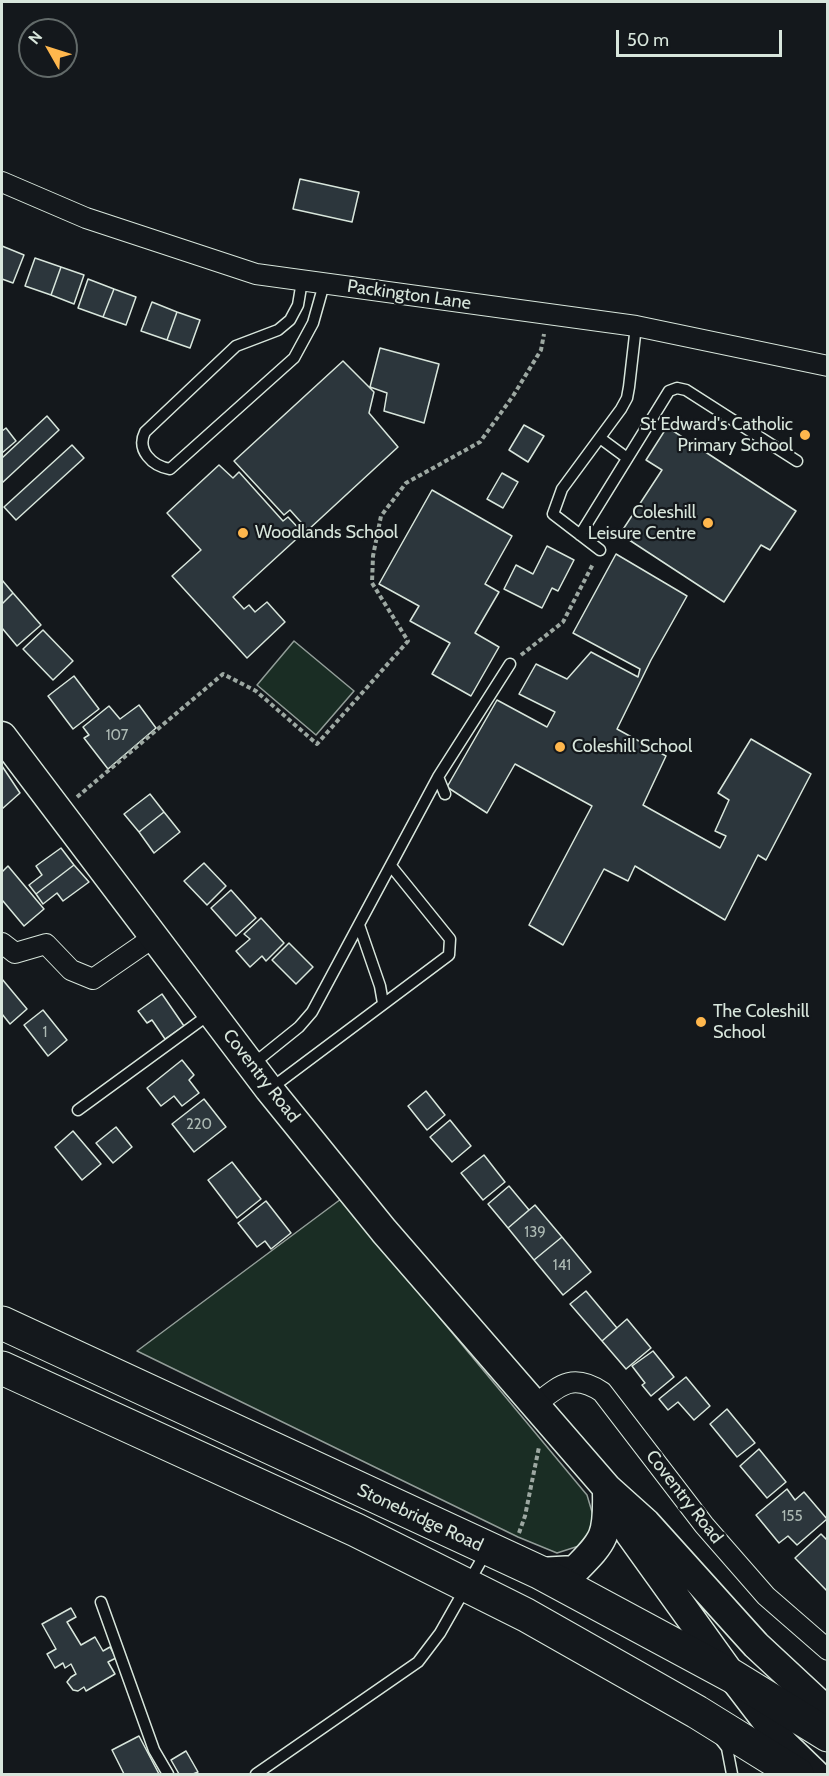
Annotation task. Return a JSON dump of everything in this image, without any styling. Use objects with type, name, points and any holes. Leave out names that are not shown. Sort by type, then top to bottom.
[{"type":"highway","name":"Stonebridge Road","points":[[2,1323],[502,1546],[538,1572],[732,1676],[828,1735]]},
{"type":"highway","points":[[2,1368],[356,1530],[526,1615],[697,1712],[800,1774]]},
{"type":"main road","name":"Coventry Road","points":[[2,736],[269,1089],[384,1231],[607,1488]]},
{"type":"main road","points":[[538,1572],[575,1570],[598,1548],[607,1523],[607,1488]]},
{"type":"main road","points":[[607,1488],[630,1534],[784,1744],[800,1774]]},
{"type":"main road","points":[[607,1488],[646,1523],[756,1646],[828,1712]]},
{"type":"street","name":"Packington Lane","points":[[2,182],[86,218],[256,274],[636,326],[828,366]]},
{"type":"street","points":[[2,943],[15,953],[46,944],[71,970],[93,979],[154,937]]},
{"type":"street","name":"Coventry Road","points":[[540,1411],[558,1386],[576,1382],[590,1384],[602,1392],[704,1525],[758,1587],[828,1650]]},
{"type":"lane","points":[[302,280],[298,305],[290,320],[278,330],[236,346],[144,432],[141,448],[152,461],[161,468],[170,469],[294,358],[313,323],[324,284]]},
{"type":"lane","points":[[600,550],[553,514],[561,489],[627,398],[636,326]]},
{"type":"lane","points":[[580,535],[664,397],[669,391],[677,388],[687,390],[797,461]]},
{"type":"lane","points":[[600,438],[627,458]]},
{"type":"lane","points":[[251,1065],[299,1027],[312,1012],[438,777],[510,664]]},
{"type":"lane","points":[[438,777],[445,794]]},
{"type":"lane","points":[[269,1089],[449,955],[450,939],[391,866]]},
{"type":"lane","points":[[359,925],[380,986],[383,1003]]},
{"type":"lane","points":[[78,1110],[212,1013]]},
{"type":"lane","points":[[256,1774],[418,1662],[440,1633],[468,1586],[502,1546]]},
{"type":"lane","points":[[101,1602],[154,1750],[168,1774]]},
{"type":"lane","points":[[697,1712],[727,1748],[732,1774]]},
{"type":"path","points":[[58,812],[223,674],[256,691],[317,744],[408,641],[372,583],[373,555],[381,516],[406,483],[480,442],[513,396],[541,350],[548,314]]},
{"type":"path","points":[[510,664],[563,622],[600,550]]},
{"type":"path","points":[[502,1546],[525,1516],[540,1411]]},
{"type":"green space","points":[[294,641],[354,691],[316,735],[257,685]]},
{"type":"green space","points":[[341,1199],[587,1495],[595,1522],[585,1544],[557,1553],[518,1537],[137,1351]]},
{"type":"building","points":[[300,179],[359,192],[352,222],[293,209]]},
{"type":"building","points":[[2,246],[24,255],[13,283],[2,279]]},
{"type":"building","points":[[35,258],[61,267],[51,295],[25,286]]},
{"type":"building","points":[[61,267],[84,275],[74,304],[51,295]]},
{"type":"building","points":[[88,279],[114,289],[103,317],[78,308]]},
{"type":"building","points":[[114,289],[136,297],[126,325],[103,317]]},
{"type":"building","points":[[152,302],[177,312],[167,340],[141,331]]},
{"type":"building","points":[[177,312],[200,320],[190,348],[167,340]]},
{"type":"building","points":[[380,348],[439,364],[424,423],[384,411],[387,393],[370,387]]},
{"type":"building","points":[[343,361],[374,392],[369,413],[398,447],[308,530],[290,510],[284,515],[234,461]]},
{"type":"building","points":[[47,416],[59,430],[2,483],[2,458]]},
{"type":"building","points":[[524,425],[544,436],[528,462],[509,450]]},
{"type":"building","name":"Coleshill Leisure Centre","points":[[667,427],[796,511],[770,550],[761,545],[724,602],[620,534],[662,470],[646,460]]},
{"type":"building","points":[[6,428],[16,441],[2,453],[2,431]]},
{"type":"building","points":[[72,445],[84,458],[16,520],[4,507]]},
{"type":"building","points":[[219,465],[233,478],[239,472],[283,521],[288,517],[303,533],[233,597],[244,609],[249,605],[255,612],[267,602],[285,622],[247,658],[172,576],[201,550],[167,513]]},
{"type":"building","points":[[502,473],[518,482],[503,508],[487,499]]},
{"type":"building","points":[[432,490],[512,536],[485,584],[499,592],[475,633],[499,647],[471,696],[432,674],[450,643],[410,621],[419,606],[379,584]]},
{"type":"building","points":[[547,546],[574,560],[558,591],[552,588],[542,608],[504,589],[516,565],[533,574]]},
{"type":"building","name":"Coleshill School","points":[[616,554],[687,596],[651,660],[617,729],[666,756],[643,805],[720,848],[726,836],[715,831],[729,800],[718,793],[751,739],[811,774],[766,860],[758,855],[725,920],[635,866],[628,881],[604,869],[563,945],[529,925],[592,806],[515,764],[487,813],[447,787],[497,700],[547,727],[555,712],[519,694],[536,664],[567,679],[591,652],[638,677],[640,669],[573,633]]},
{"type":"building","points":[[2,580],[13,593],[2,604]]},
{"type":"building","points":[[13,593],[41,625],[17,646],[2,628],[2,604]]},
{"type":"building","points":[[43,630],[73,661],[53,680],[23,649]]},
{"type":"building","points":[[74,676],[99,709],[73,729],[48,696]]},
{"type":"building","points":[[139,705],[156,728],[108,769],[84,738],[89,735],[83,727],[109,706],[120,719]]},
{"type":"building","points":[[2,766],[20,793],[2,809]]},
{"type":"building","points":[[150,794],[164,812],[139,832],[124,814]]},
{"type":"building","points":[[164,812],[180,832],[154,853],[139,832]]},
{"type":"building","points":[[61,848],[74,865],[36,894],[29,885],[42,875],[36,866]]},
{"type":"building","points":[[204,863],[226,886],[207,905],[184,881]]},
{"type":"building","points":[[74,865],[89,882],[63,901],[57,893],[43,904],[36,894]]},
{"type":"building","points":[[8,866],[44,909],[24,926],[2,902],[2,872]]},
{"type":"building","points":[[231,890],[256,918],[236,936],[211,908]]},
{"type":"building","points":[[261,918],[284,943],[266,961],[262,956],[250,967],[236,951],[250,939],[244,934]]},
{"type":"building","points":[[289,943],[313,967],[296,984],[272,960]]},
{"type":"building","points":[[2,979],[27,1009],[10,1024],[2,1014]]},
{"type":"building","points":[[162,994],[184,1026],[165,1039],[152,1020],[147,1023],[138,1011]]},
{"type":"building","points":[[43,1010],[67,1040],[48,1056],[24,1025]]},
{"type":"building","points":[[182,1060],[194,1075],[189,1080],[199,1093],[182,1106],[174,1096],[161,1106],[147,1088]]},
{"type":"building","points":[[426,1091],[445,1115],[427,1130],[408,1106]]},
{"type":"building","points":[[204,1099],[226,1127],[194,1152],[172,1124]]},
{"type":"building","points":[[450,1120],[471,1146],[452,1162],[430,1137]]},
{"type":"building","points":[[116,1127],[132,1147],[113,1163],[96,1143]]},
{"type":"building","points":[[73,1131],[101,1164],[82,1180],[55,1147]]},
{"type":"building","points":[[484,1155],[505,1182],[483,1200],[461,1173]]},
{"type":"building","points":[[232,1162],[261,1199],[237,1218],[208,1180]]},
{"type":"building","points":[[509,1186],[529,1210],[508,1228],[488,1204]]},
{"type":"building","points":[[266,1201],[291,1233],[271,1249],[265,1241],[257,1247],[238,1223]]},
{"type":"building","points":[[535,1205],[562,1237],[534,1260],[508,1228]]},
{"type":"building","points":[[562,1237],[591,1272],[563,1295],[534,1260]]},
{"type":"building","points":[[586,1291],[617,1328],[602,1341],[570,1304]]},
{"type":"building","points":[[627,1319],[651,1348],[626,1369],[602,1341]]},
{"type":"building","points":[[653,1351],[674,1377],[651,1396],[642,1385],[645,1383],[632,1366]]},
{"type":"building","points":[[686,1377],[710,1406],[694,1420],[678,1402],[668,1410],[659,1399]]},
{"type":"building","points":[[727,1409],[755,1443],[737,1457],[710,1424]]},
{"type":"building","points":[[759,1449],[786,1482],[767,1498],[740,1466]]},
{"type":"building","points":[[787,1489],[795,1500],[804,1492],[827,1519],[797,1545],[788,1536],[779,1543],[756,1515]]},
{"type":"building","points":[[821,1534],[828,1541],[828,1592],[795,1558]]},
{"type":"building","points":[[71,1608],[76,1617],[67,1622],[81,1645],[95,1637],[103,1651],[110,1647],[116,1658],[108,1662],[115,1674],[86,1691],[84,1687],[78,1691],[73,1690],[67,1682],[76,1674],[71,1664],[65,1668],[63,1663],[55,1668],[47,1654],[56,1649],[42,1624]]},
{"type":"building","points":[[139,1736],[159,1774],[124,1774],[112,1750]]},
{"type":"building","points":[[186,1751],[198,1772],[179,1774],[171,1760]]},
{"type":"place","name":"St Edward's Catholic Primary School","points":[[805,435]]},
{"type":"place","name":"Coleshill Leisure Centre","points":[[708,523]]},
{"type":"place","name":"Woodlands School","points":[[243,533]]},
{"type":"place","name":"Coleshill School","points":[[560,747]]},
{"type":"place","name":"The Coleshill School","points":[[701,1022]]}]
